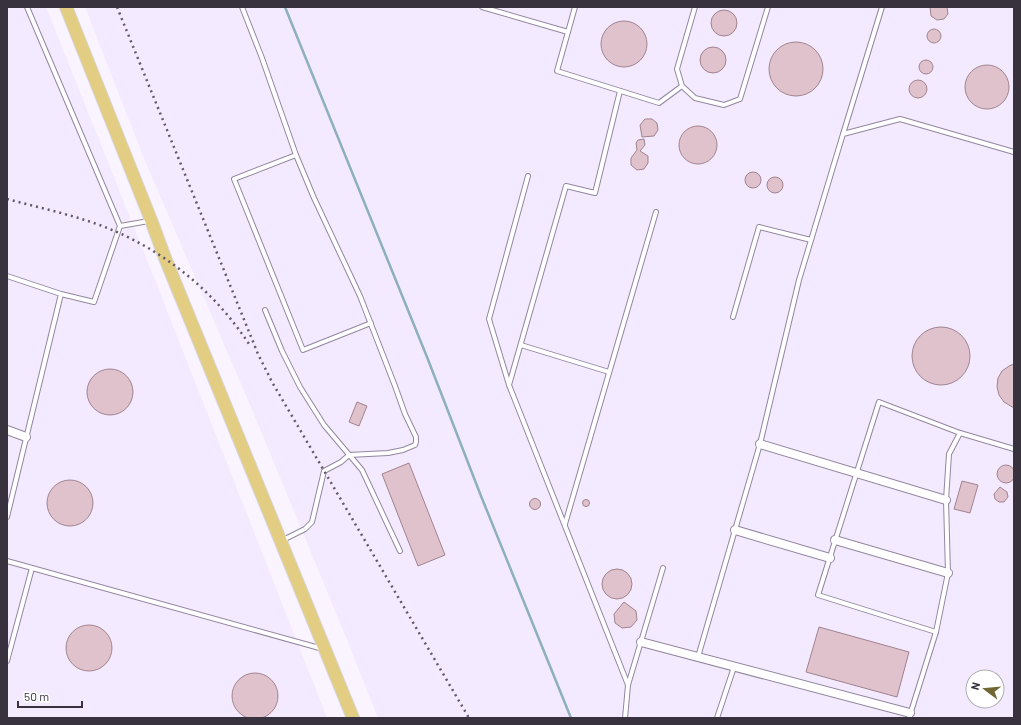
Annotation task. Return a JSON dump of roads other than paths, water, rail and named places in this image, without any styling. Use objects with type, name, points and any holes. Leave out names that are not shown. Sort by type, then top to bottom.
[{"type":"main road","points":[[66,7],[152,220],[165,258],[353,718]]},
{"type":"street","points":[[7,430],[26,437]]},
{"type":"street","points":[[760,444],[946,500]]},
{"type":"street","points":[[735,530],[830,558]]},
{"type":"street","points":[[835,540],[948,573]]},
{"type":"street","points":[[641,642],[910,716]]},
{"type":"lane","points":[[7,276],[61,294],[94,302],[120,226],[28,7]]},
{"type":"lane","points":[[242,7],[262,58],[296,155],[314,198],[360,296],[395,386],[404,414],[416,437],[415,445],[396,451],[348,455],[341,462],[324,471],[312,522],[305,529],[281,542]]},
{"type":"lane","points":[[482,7],[568,32]]},
{"type":"lane","points":[[575,7],[557,70],[659,103],[682,86]]},
{"type":"lane","points":[[695,7],[677,69],[682,86],[695,98],[724,105],[740,100],[768,7]]},
{"type":"lane","points":[[698,657],[760,444],[799,280],[882,7]]},
{"type":"lane","points":[[509,385],[566,186],[595,193],[620,91]]},
{"type":"lane","points":[[843,134],[900,120],[1014,152]]},
{"type":"lane","points":[[296,155],[234,179],[303,350],[371,323]]},
{"type":"lane","points":[[528,176],[489,319],[509,385],[628,685]]},
{"type":"lane","points":[[565,525],[656,212]]},
{"type":"lane","points":[[120,226],[152,220]]},
{"type":"lane","points":[[733,317],[759,227],[811,240]]},
{"type":"lane","points":[[7,516],[61,294]]},
{"type":"lane","points":[[265,310],[282,351],[300,387],[324,425],[362,470],[400,551]]},
{"type":"lane","points":[[521,345],[609,372]]},
{"type":"lane","points":[[936,632],[818,595],[879,402],[960,433],[1014,449]]},
{"type":"lane","points":[[910,716],[936,632],[948,573],[946,500],[949,454],[960,433]]},
{"type":"lane","points":[[7,561],[326,650]]},
{"type":"lane","points":[[7,660],[32,568]]},
{"type":"lane","points":[[625,718],[628,685],[663,568]]},
{"type":"lane","points":[[717,718],[734,667]]},
{"type":"waterway","points":[[285,7],[571,718]]},
{"type":"railway","points":[[117,7],[258,354],[272,382],[469,718]]},
{"type":"railway","points":[[7,199],[91,222],[117,232],[157,253],[193,280],[209,295],[238,328],[251,347]]}]
